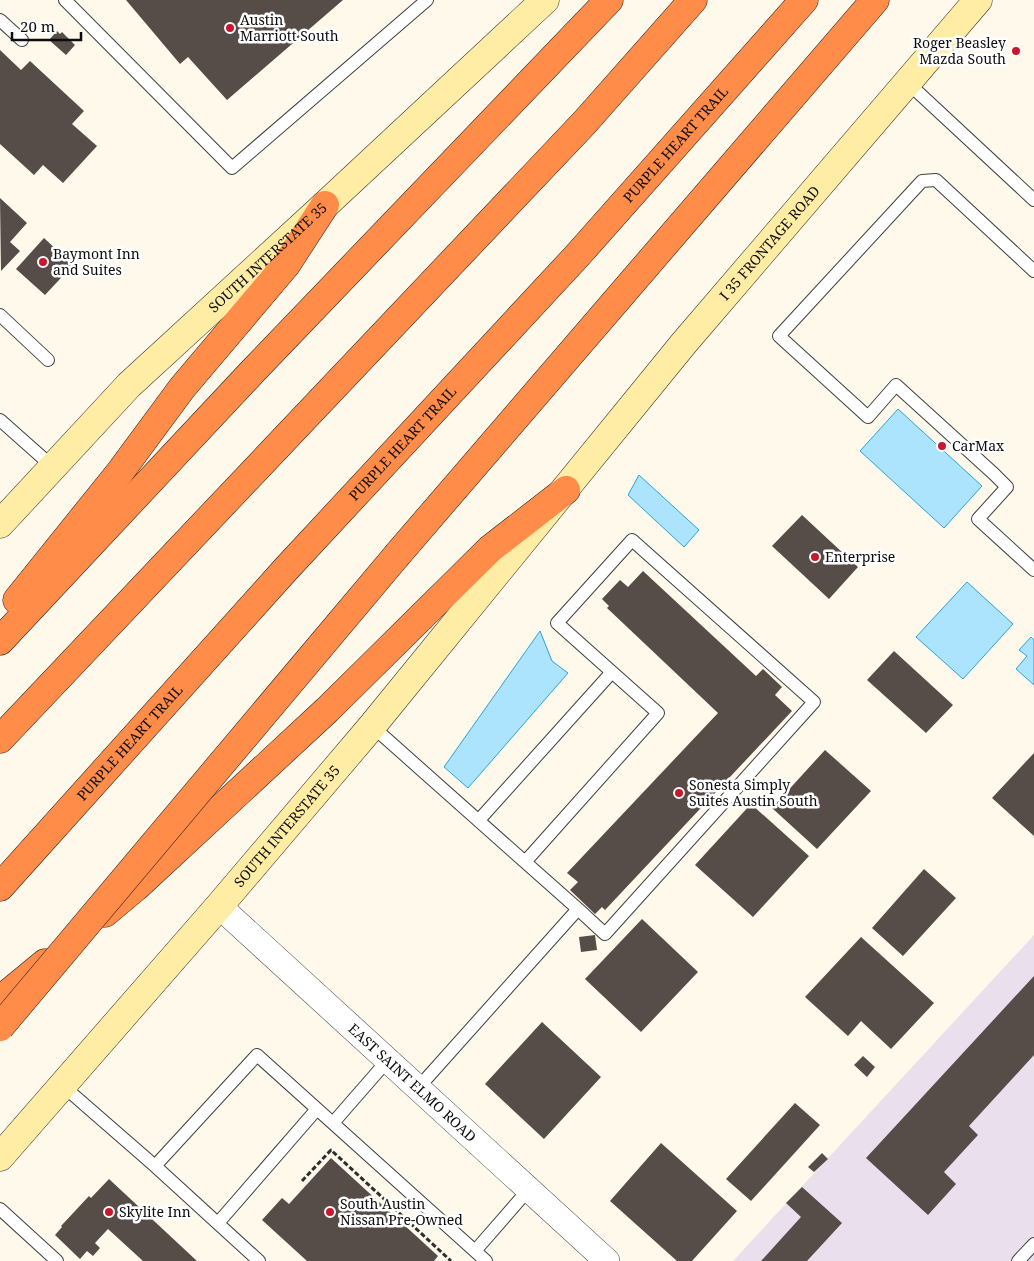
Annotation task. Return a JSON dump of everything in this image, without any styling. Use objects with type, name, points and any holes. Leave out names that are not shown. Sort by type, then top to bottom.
[{"type":"highway","points":[[0,641],[253,371],[609,0]]},
{"type":"highway","points":[[0,740],[585,122],[693,0]]},
{"type":"highway","name":"PURPLE HEART TRAIL","points":[[0,887],[286,569],[576,257],[804,0]]},
{"type":"highway","points":[[0,1027],[398,554],[875,0]]},
{"type":"highway","points":[[0,623],[120,472],[182,388],[286,265],[325,206]]},
{"type":"highway","points":[[0,1000],[136,887],[327,710],[490,549],[566,490]]},
{"type":"main road","name":"SOUTH INTERSTATE 35","points":[[0,524],[129,385],[325,206],[545,0]]},
{"type":"main road","name":"I 35 FRONTAGE ROAD","points":[[566,490],[684,343],[978,0]]},
{"type":"main road","name":"SOUTH INTERSTATE 35","points":[[0,1158],[219,906],[372,726],[566,490]]},
{"type":"street","name":"EAST SAINT ELMO ROAD","points":[[219,906],[607,1261]]},
{"type":"lane","points":[[65,0],[232,168],[427,0]]},
{"type":"lane","points":[[0,20],[22,40]]},
{"type":"lane","points":[[907,82],[1034,200]]},
{"type":"lane","points":[[1034,271],[936,180],[922,181],[779,336],[868,417],[896,385],[994,474],[1007,487],[978,519],[1034,570]]},
{"type":"lane","points":[[0,315],[48,360]]},
{"type":"lane","points":[[0,420],[53,467]]},
{"type":"lane","points":[[372,726],[479,820],[525,862],[606,934],[814,702],[632,540],[558,623],[658,713],[525,862]]},
{"type":"lane","points":[[479,820],[612,672]]},
{"type":"lane","points":[[418,1088],[578,909]]},
{"type":"lane","points":[[155,1166],[257,1055],[485,1261]]},
{"type":"lane","points":[[333,1123],[387,1061]]},
{"type":"lane","points":[[62,1085],[155,1166],[259,1261]]},
{"type":"lane","points":[[218,1223],[317,1109]]},
{"type":"lane","points":[[474,1251],[529,1189]]},
{"type":"lane","points":[[0,1209],[57,1261]]},
{"type":"lane","points":[[1018,1261],[1034,1244]]},
{"type":"path","points":[[302,1181],[331,1150],[451,1261]]},
{"type":"shaded area","points":[[1034,935],[1034,1261],[733,1261]]},
{"type":"water","points":[[898,409],[982,486],[944,528],[860,451]]},
{"type":"water","points":[[639,475],[699,530],[684,547],[628,495]]},
{"type":"water","points":[[967,582],[1013,624],[963,679],[916,637]]},
{"type":"water","points":[[540,631],[552,661],[568,673],[468,788],[444,767]]},
{"type":"water","points":[[1031,637],[1034,640],[1034,685],[1016,669],[1027,656],[1019,650]]},
{"type":"building","name":"Austin Marriott South","points":[[126,0],[343,0],[227,100],[188,57],[180,64]]},
{"type":"building","points":[[57,31],[60,34],[62,32],[75,45],[66,55],[49,40]]},
{"type":"building","points":[[0,50],[21,70],[30,61],[84,111],[72,124],[97,146],[63,183],[43,165],[34,175],[0,144]]},
{"type":"building","points":[[0,198],[27,223],[10,242],[20,251],[1,271]]},
{"type":"building","points":[[44,238],[73,265],[45,295],[16,269]]},
{"type":"building","name":"Enterprise","points":[[802,515],[858,567],[829,599],[772,546]]},
{"type":"building","name":"Sonesta Simply Suites Austin South","points":[[643,571],[756,676],[763,669],[782,687],[775,695],[792,711],[605,910],[602,907],[595,914],[570,890],[578,882],[567,873],[718,713],[607,608],[609,606],[602,599],[620,580],[628,587]]},
{"type":"building","points":[[894,651],[953,705],[926,733],[867,680]]},
{"type":"building","points":[[825,750],[871,791],[817,849],[772,808]]},
{"type":"building","points":[[1034,753],[1034,836],[992,798]]},
{"type":"building","points":[[751,804],[809,856],[753,917],[695,865]]},
{"type":"building","points":[[924,869],[956,898],[903,956],[872,928]]},
{"type":"building","points":[[642,919],[698,972],[641,1032],[585,979]]},
{"type":"building","points":[[595,935],[597,950],[581,952],[579,937]]},
{"type":"building","points":[[861,937],[934,1003],[891,1049],[861,1021],[848,1036],[805,997]]},
{"type":"building","points":[[1034,976],[1034,1055],[969,1126],[978,1135],[944,1172],[956,1184],[928,1215],[866,1158]]},
{"type":"building","points":[[542,1022],[601,1077],[544,1139],[485,1084]]},
{"type":"building","points":[[863,1056],[875,1067],[867,1077],[854,1065]]},
{"type":"building","points":[[795,1103],[820,1125],[751,1201],[726,1179]]},
{"type":"building","points":[[661,1143],[737,1211],[692,1261],[677,1261],[610,1201]]},
{"type":"building","points":[[822,1153],[828,1159],[814,1172],[808,1167]]},
{"type":"building","name":"South Austin Nissan Pre-Owned","points":[[331,1158],[438,1256],[434,1261],[307,1261],[262,1220],[282,1198],[289,1204]]},
{"type":"building","name":"Skylite Inn","points":[[109,1179],[197,1261],[143,1261],[108,1229],[95,1243],[100,1248],[93,1256],[87,1251],[80,1259],[55,1235],[89,1196],[91,1198]]},
{"type":"building","points":[[802,1187],[842,1223],[807,1261],[761,1261],[801,1217],[786,1203]]},
{"type":"place","name":"Austin Marriott South","points":[[230,28]]},
{"type":"place","name":"Roger Beasley Mazda South","points":[[1016,51]]},
{"type":"place","name":"Baymont Inn and Suites","points":[[43,262]]},
{"type":"place","name":"CarMax","points":[[942,446]]},
{"type":"place","name":"Enterprise","points":[[815,557]]},
{"type":"place","name":"Sonesta Simply Suites Austin South","points":[[679,793]]},
{"type":"place","name":"Skylite Inn","points":[[109,1212]]},
{"type":"place","name":"South Austin Nissan Pre-Owned","points":[[330,1212]]}]
